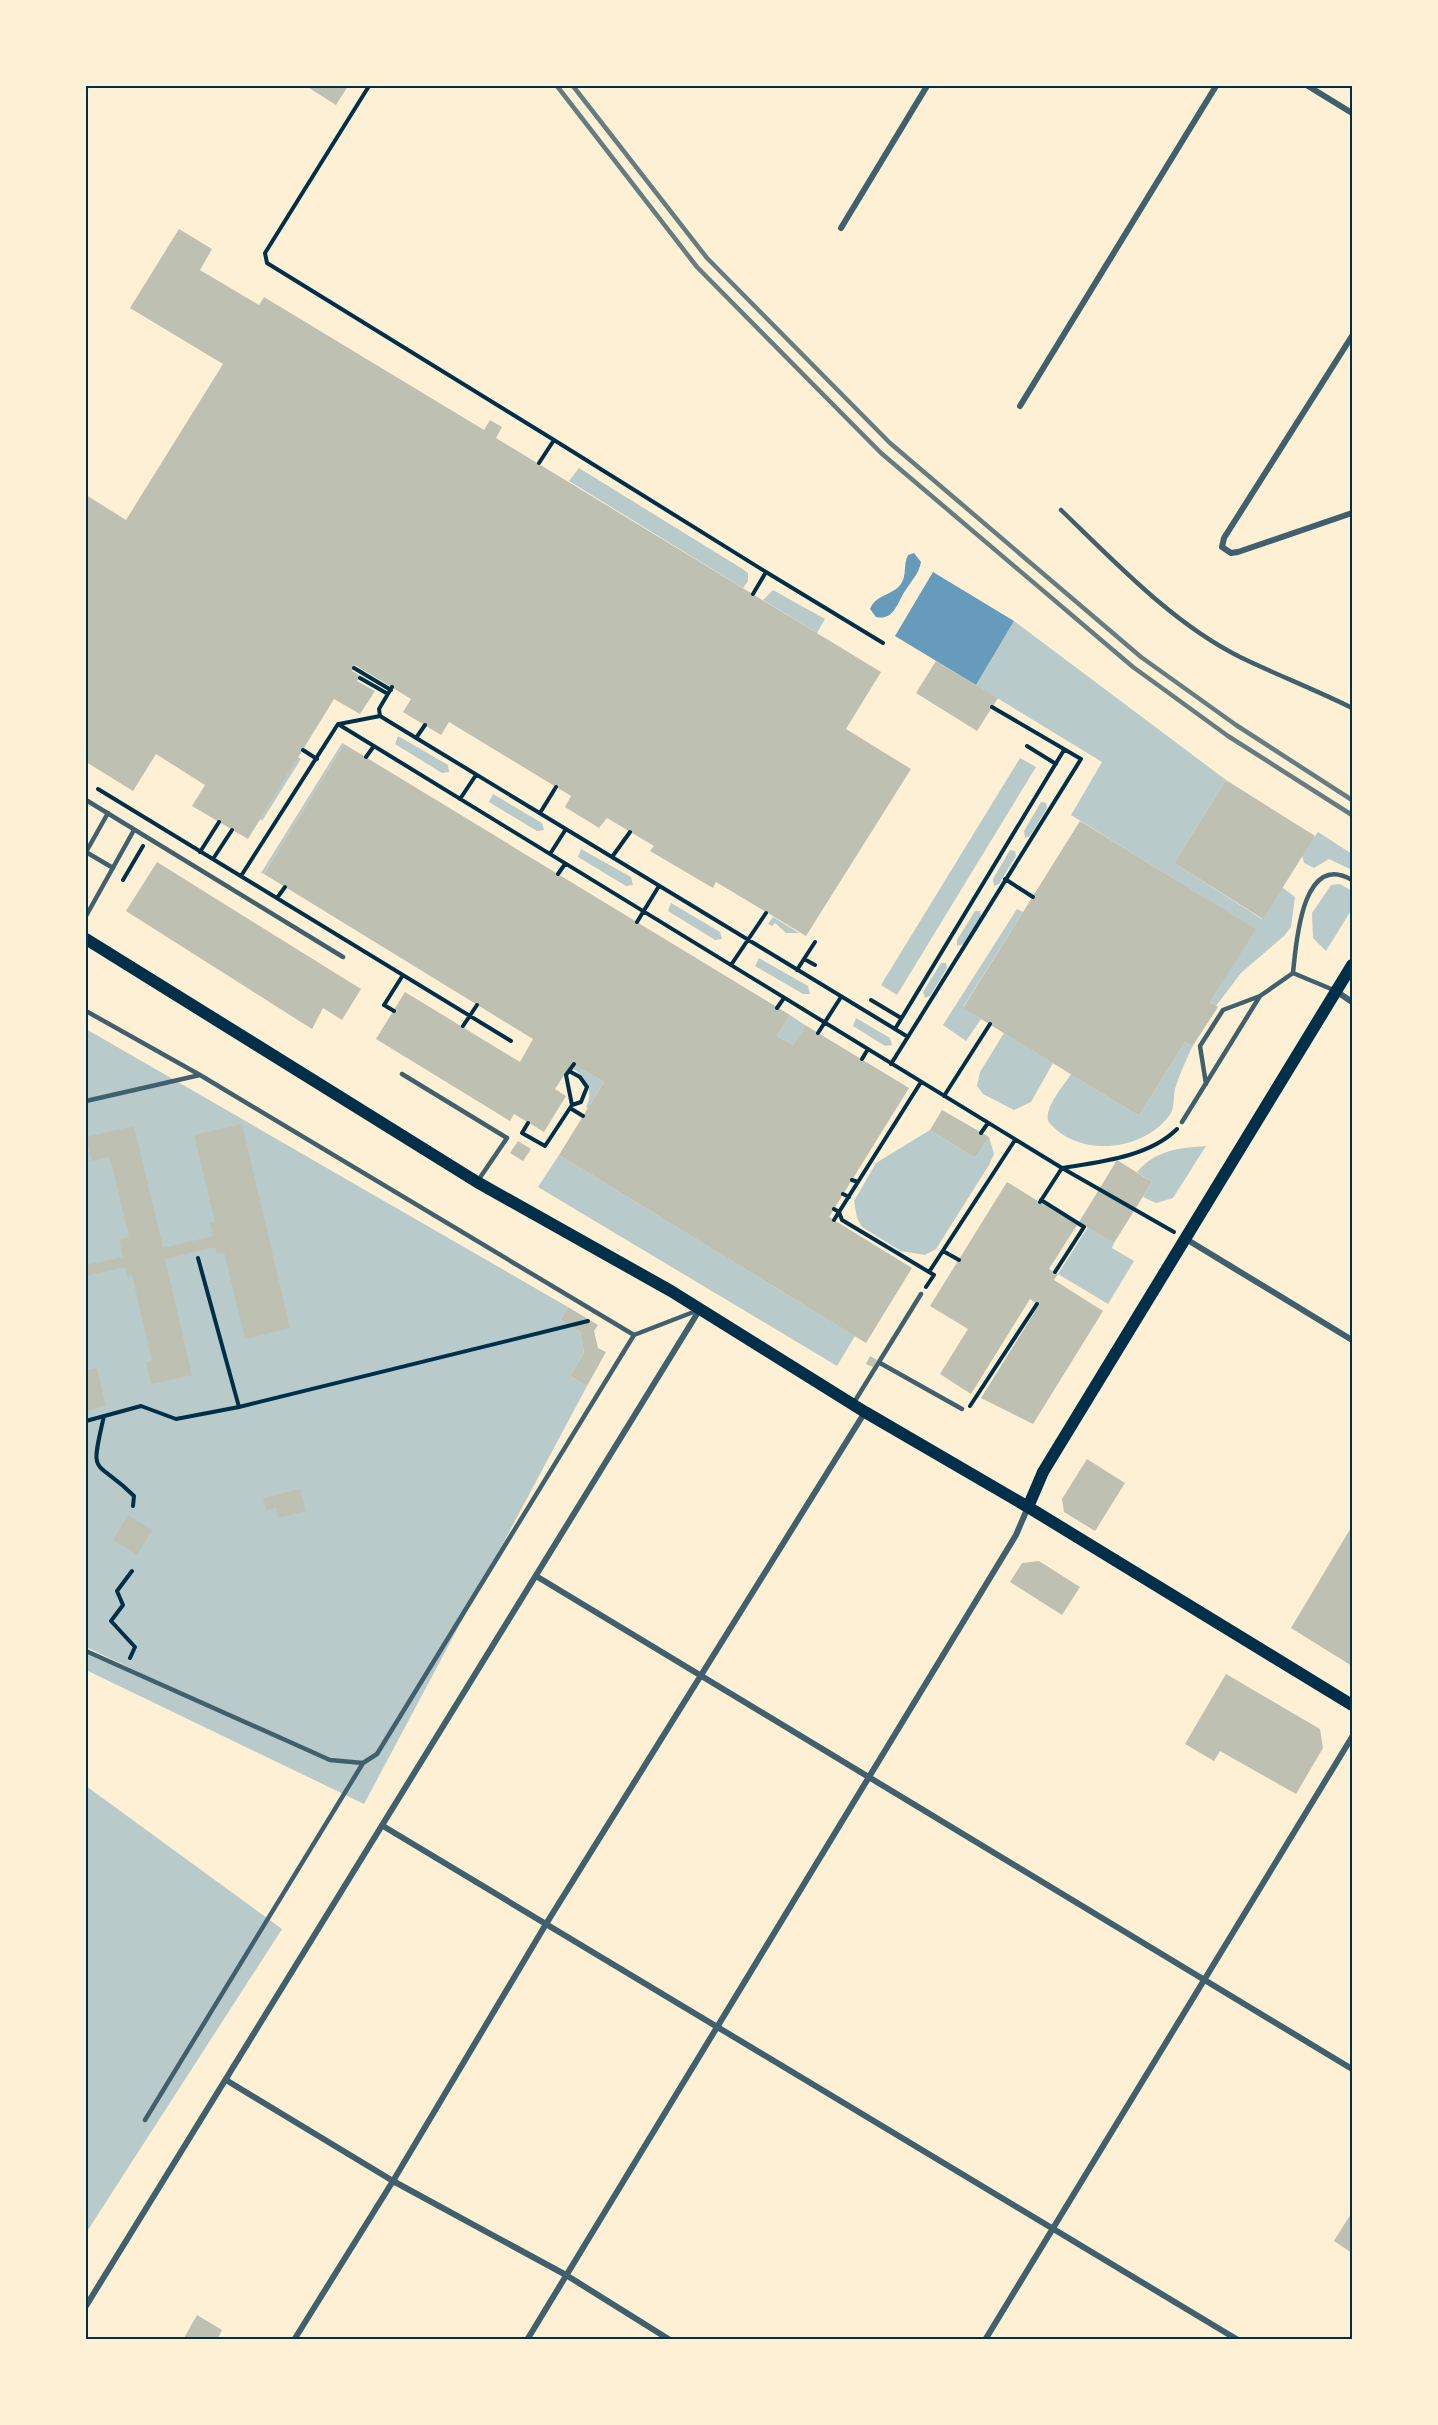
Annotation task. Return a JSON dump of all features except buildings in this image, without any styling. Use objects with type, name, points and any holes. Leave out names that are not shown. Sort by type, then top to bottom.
[{"type":"main road","points":[[86,939],[477,1182],[700,1309],[865,1412],[1028,1507],[1353,1705]]},
{"type":"main road","points":[[1028,1507],[1043,1472],[1353,965]]},
{"type":"street","points":[[841,228],[927,86]]},
{"type":"street","points":[[1020,406],[1216,86]]},
{"type":"street","points":[[1308,86],[1353,113]]},
{"type":"street","points":[[1353,336],[1224,538],[1222,547],[1231,553],[1238,552],[1353,513]]},
{"type":"street","points":[[1336,992],[1353,1002]]},
{"type":"street","points":[[1185,1239],[1353,1340]]},
{"type":"street","points":[[86,2306],[700,1309]]},
{"type":"street","points":[[294,2340],[393,2181],[546,1924],[865,1412]]},
{"type":"street","points":[[527,2340],[1016,1535],[1028,1507]]},
{"type":"street","points":[[536,1576],[1353,2069]]},
{"type":"street","points":[[985,2340],[1353,1737]]},
{"type":"street","points":[[383,1826],[1238,2340]]},
{"type":"street","points":[[226,2080],[393,2181],[566,2275],[670,2340]]},
{"type":"lane","points":[[1061,510],[1130,576],[1198,632],[1239,657],[1353,708]]},
{"type":"lane","points":[[86,800],[343,957]]},
{"type":"lane","points":[[108,813],[86,852],[113,868]]},
{"type":"lane","points":[[86,916],[134,830]]},
{"type":"lane","points":[[1293,973],[1296,933],[1309,895],[1318,882],[1329,875],[1338,874],[1353,880]]},
{"type":"lane","points":[[1293,973],[1336,992]]},
{"type":"lane","points":[[1206,1084],[1200,1046],[1223,1010],[1260,996],[1293,973]]},
{"type":"lane","points":[[1182,1122],[1260,996]]},
{"type":"lane","points":[[86,1011],[200,1075],[634,1335]]},
{"type":"lane","points":[[402,1074],[507,1138],[477,1182]]},
{"type":"lane","points":[[86,1101],[200,1075]]},
{"type":"lane","points":[[853,1404],[921,1294]]},
{"type":"lane","points":[[145,2120],[363,1763],[377,1754],[634,1335],[700,1309]]},
{"type":"lane","points":[[880,1363],[962,1409]]},
{"type":"lane","points":[[86,1651],[330,1760],[363,1763]]},
{"type":"path","points":[[369,86],[265,252],[267,263],[883,643]]},
{"type":"path","points":[[539,463],[554,440]]},
{"type":"path","points":[[753,594],[766,572]]},
{"type":"path","points":[[354,668],[390,690]]},
{"type":"path","points":[[360,678],[390,690]]},
{"type":"path","points":[[380,716],[379,709],[390,690]]},
{"type":"path","points":[[891,1064],[1081,759],[992,707]]},
{"type":"path","points":[[240,876],[338,724],[380,716],[908,1037]]},
{"type":"path","points":[[338,724],[1015,1140],[1185,1239]]},
{"type":"path","points":[[416,738],[425,725]]},
{"type":"path","points":[[366,758],[374,746]]},
{"type":"path","points":[[1027,746],[1056,764]]},
{"type":"path","points":[[303,750],[317,759]]},
{"type":"path","points":[[894,1029],[1064,750]]},
{"type":"path","points":[[460,799],[476,775]]},
{"type":"path","points":[[540,813],[556,787]]},
{"type":"path","points":[[98,789],[511,1041]]},
{"type":"path","points":[[200,852],[219,822]]},
{"type":"path","points":[[123,880],[156,825]]},
{"type":"path","points":[[213,859],[232,830]]},
{"type":"path","points":[[550,854],[566,830]]},
{"type":"path","points":[[612,857],[630,832]]},
{"type":"path","points":[[558,874],[565,864]]},
{"type":"path","points":[[1005,879],[1034,897]]},
{"type":"path","points":[[637,922],[659,886]]},
{"type":"path","points":[[277,898],[285,887]]},
{"type":"path","points":[[731,965],[766,913]]},
{"type":"path","points":[[797,970],[815,942]]},
{"type":"path","points":[[804,959],[815,965]]},
{"type":"path","points":[[394,1011],[384,1005],[403,975]]},
{"type":"path","points":[[818,1033],[841,997]]},
{"type":"path","points":[[777,1008],[784,998]]},
{"type":"path","points":[[872,1000],[901,1018]]},
{"type":"path","points":[[463,1026],[477,1005]]},
{"type":"path","points":[[944,1096],[990,1024]]},
{"type":"path","points":[[862,1059],[868,1049]]},
{"type":"path","points":[[574,1064],[567,1075],[571,1107],[583,1116]]},
{"type":"path","points":[[528,1123],[522,1133],[545,1146],[571,1107],[581,1102],[587,1087],[580,1077],[569,1071]]},
{"type":"path","points":[[834,1220],[921,1082]]},
{"type":"path","points":[[1055,1272],[1084,1227],[1040,1201],[1062,1168],[1142,1150],[1176,1131],[1182,1122]]},
{"type":"path","points":[[981,1133],[988,1123]]},
{"type":"path","points":[[929,1272],[1015,1140]]},
{"type":"path","points":[[852,1180],[858,1182]]},
{"type":"path","points":[[843,1194],[849,1197]]},
{"type":"path","points":[[834,1209],[839,1212],[842,1220],[934,1275],[921,1294]]},
{"type":"path","points":[[943,1251],[959,1260]]},
{"type":"path","points":[[198,1258],[239,1407]]},
{"type":"path","points":[[962,1409],[967,1412],[1037,1304]]},
{"type":"path","points":[[86,1421],[141,1406],[176,1419],[239,1407],[605,1317]]},
{"type":"path","points":[[104,1416],[95,1458],[100,1470],[134,1497],[133,1506]]},
{"type":"path","points":[[124,1668],[136,1648],[111,1621],[123,1605],[117,1591],[132,1570]]},
{"type":"shaded area","points":[[579,468],[741,568],[748,573],[748,581],[743,588],[569,481]]},
{"type":"shaded area","points":[[773,590],[825,619],[817,633],[763,600]]},
{"type":"shaded area","points":[[1014,621],[1226,780],[1174,863],[1262,919],[1282,887],[1295,897],[1291,927],[1285,935],[1241,973],[1216,1006],[1210,1002],[1255,929],[1071,815],[1102,762],[976,685]]},
{"type":"shaded area","points":[[398,736],[448,765],[449,772],[442,773],[395,744]]},
{"type":"shaded area","points":[[342,743],[344,744],[264,874],[261,873]]},
{"type":"shaded area","points":[[298,757],[301,759],[262,821],[260,819]]},
{"type":"shaded area","points":[[1020,758],[1036,767],[897,995],[881,985]]},
{"type":"shaded area","points":[[493,794],[542,823],[544,830],[537,831],[489,802]]},
{"type":"shaded area","points":[[1041,802],[1046,803],[1047,808],[1030,836],[1025,838],[1024,831]]},
{"type":"shaded area","points":[[1318,832],[1352,854],[1352,870],[1329,859],[1314,868],[1304,863],[1302,855]]},
{"type":"shaded area","points":[[581,849],[631,877],[633,885],[626,886],[578,857]]},
{"type":"shaded area","points":[[1010,850],[1015,851],[1016,856],[999,884],[994,886],[993,879]]},
{"type":"shaded area","points":[[1340,884],[1352,891],[1352,909],[1326,951],[1313,938],[1312,913],[1331,885]]},
{"type":"shaded area","points":[[671,903],[720,932],[722,939],[715,940],[668,911]]},
{"type":"shaded area","points":[[1017,909],[1023,912],[963,1007],[981,1019],[966,1041],[943,1025]]},
{"type":"shaded area","points":[[975,911],[980,911],[981,916],[964,944],[957,946],[957,940]]},
{"type":"shaded area","points":[[773,917],[799,933],[786,933],[775,923],[772,926],[768,924]]},
{"type":"shaded area","points":[[759,958],[808,986],[810,994],[803,994],[755,966]]},
{"type":"shaded area","points":[[941,963],[946,963],[947,968],[930,996],[925,998],[923,992]]},
{"type":"shaded area","points":[[790,1015],[805,1025],[793,1045],[777,1036]]},
{"type":"shaded area","points":[[856,1018],[890,1038],[892,1045],[885,1046],[853,1026]]},
{"type":"shaded area","points":[[86,1029],[568,1307],[560,1320],[580,1332],[584,1352],[570,1376],[587,1386],[364,1804],[86,1670],[86,1651],[317,1757],[86,1647]]},
{"type":"shaded area","points":[[1004,1033],[1053,1063],[1031,1102],[1014,1110],[983,1094],[977,1086],[980,1072]]},
{"type":"shaded area","points":[[1185,1042],[1192,1047],[1175,1089],[1171,1113],[1157,1128],[1143,1137],[1109,1146],[1092,1145],[1075,1141],[1060,1133],[1048,1121],[1049,1109],[1071,1074],[1139,1116]]},
{"type":"shaded area","points":[[576,1065],[604,1082],[588,1108],[586,1107],[589,1095],[588,1085],[573,1069]]},
{"type":"shaded area","points":[[930,1130],[975,1158],[989,1137],[994,1154],[936,1249],[925,1255],[901,1251],[862,1227],[857,1218],[854,1201],[876,1163]]},
{"type":"shaded area","points":[[1206,1146],[1173,1198],[1156,1203],[1143,1197],[1152,1182],[1137,1172],[1144,1165],[1168,1152]]},
{"type":"shaded area","points":[[559,1155],[855,1336],[837,1366],[538,1187]]},
{"type":"shaded area","points":[[1088,1227],[1114,1243],[1112,1248],[1134,1261],[1108,1304],[1058,1274]]},
{"type":"shaded area","points":[[86,1786],[282,1929],[86,2233]]},
{"type":"water","points":[[914,553],[921,562],[917,574],[891,614],[882,618],[876,617],[870,609],[876,600],[901,584],[908,555]]},
{"type":"water","points":[[933,572],[1014,621],[976,685],[895,636]]},
{"type":"railway","points":[[557,86],[697,267],[881,453],[1133,667],[1228,736],[1352,815]]},
{"type":"railway","points":[[573,86],[707,258],[890,443],[1141,657],[1236,725],[1352,800]]}]
